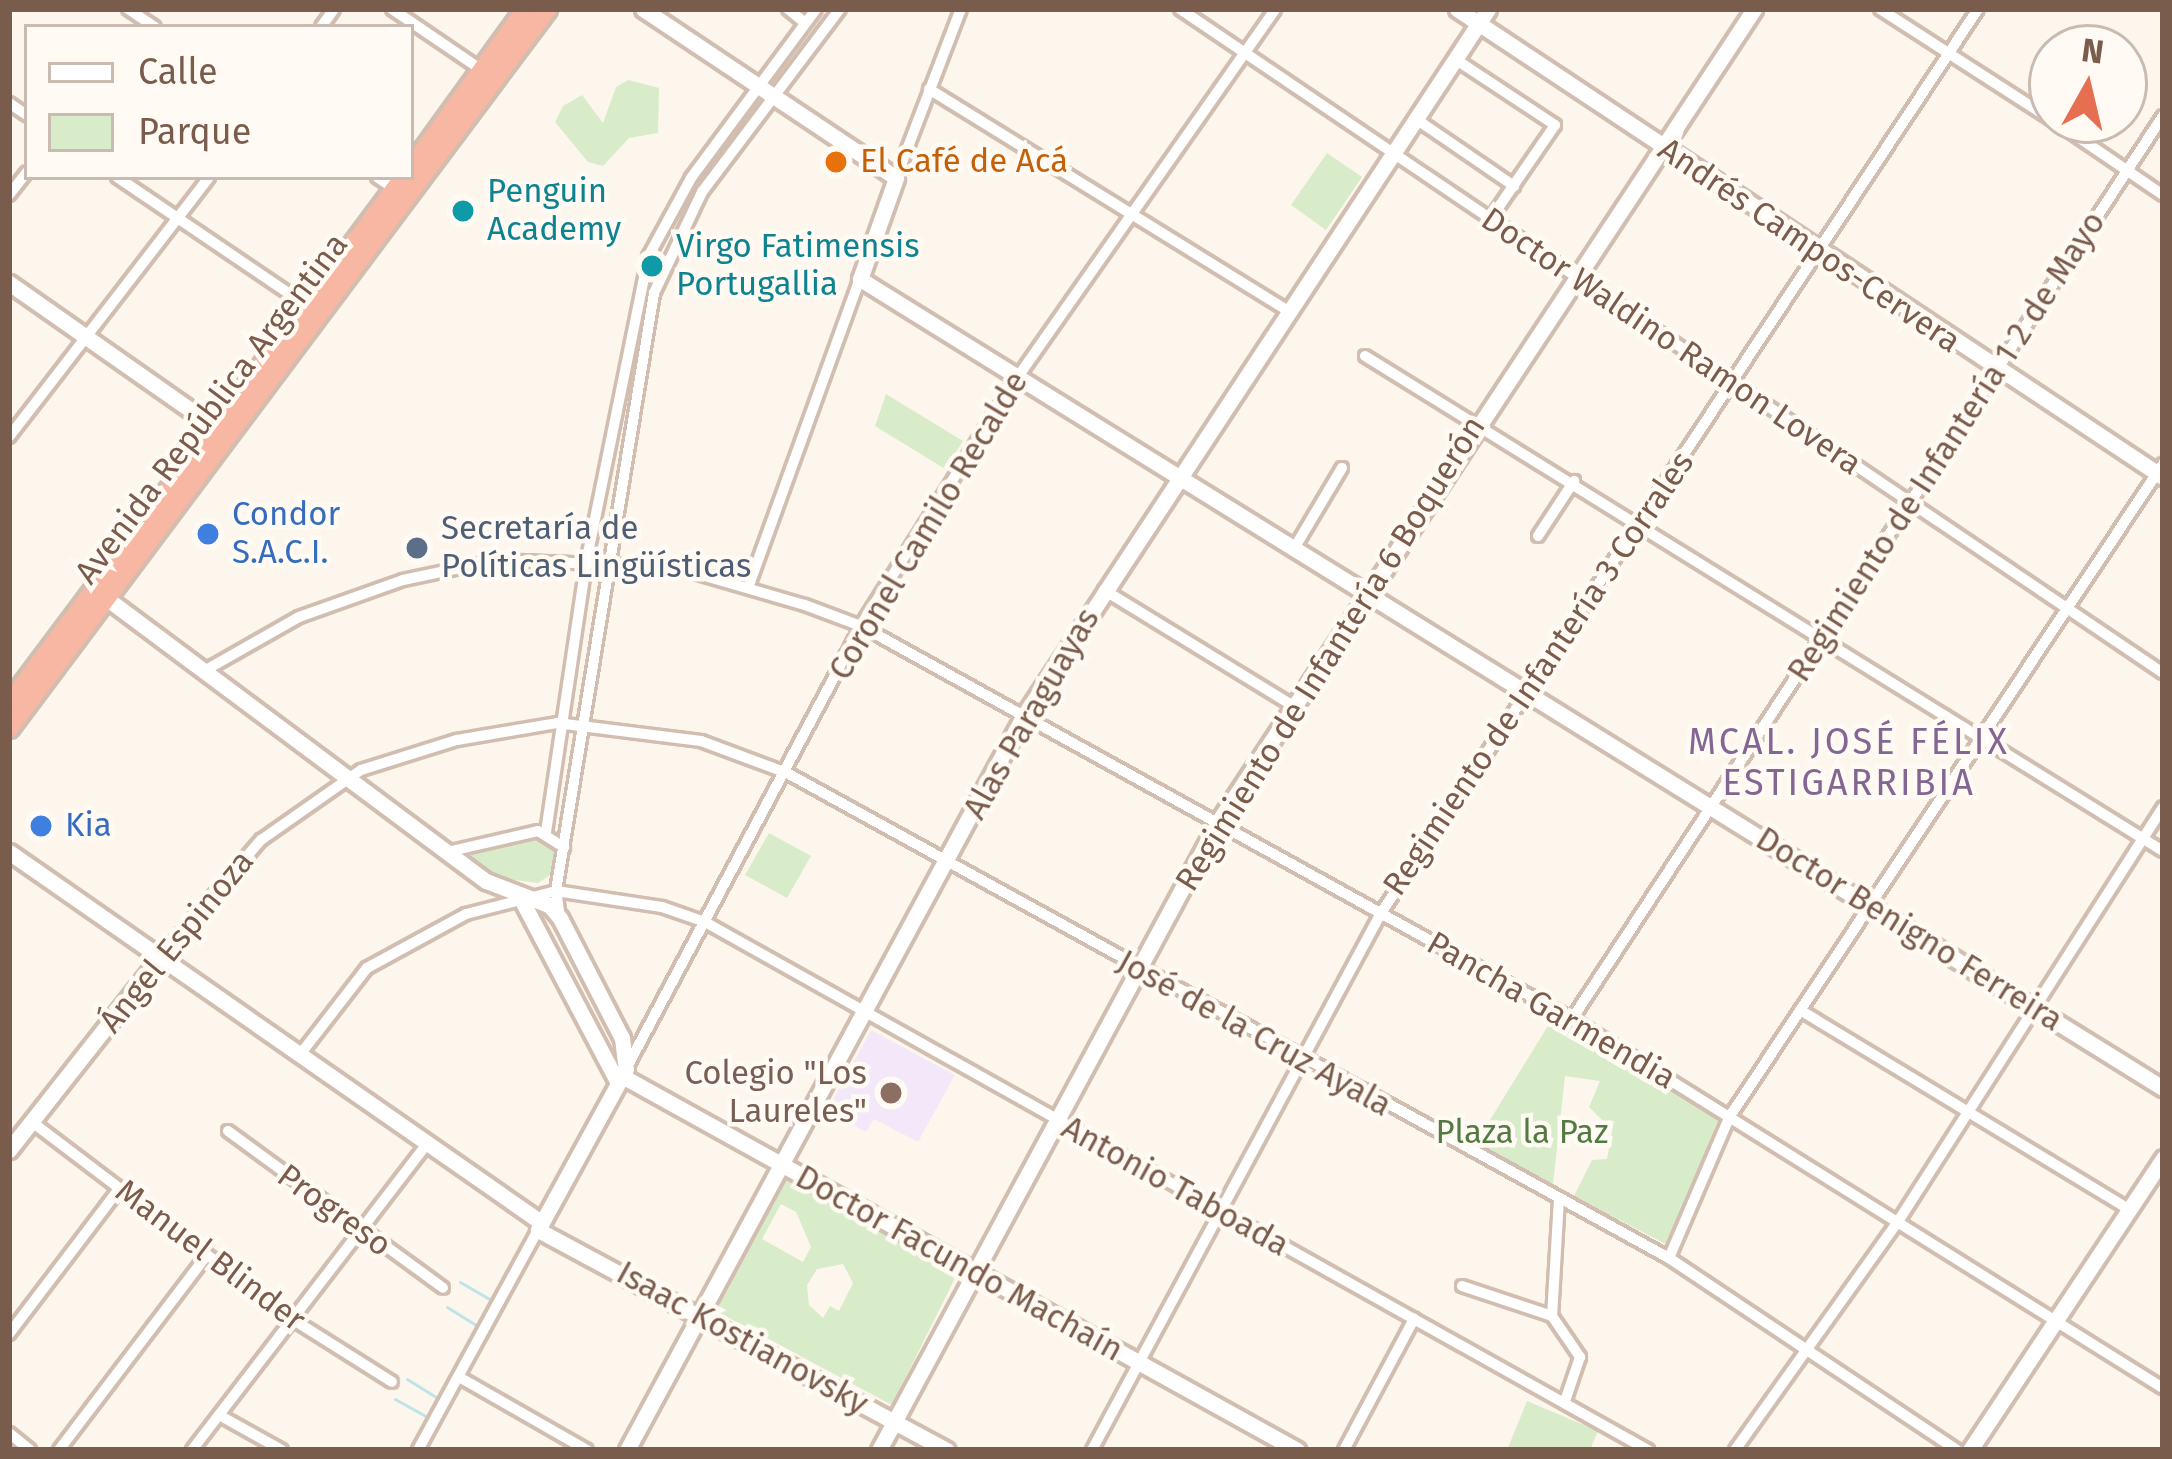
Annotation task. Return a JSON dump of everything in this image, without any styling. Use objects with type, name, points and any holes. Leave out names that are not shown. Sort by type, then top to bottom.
[{"type":"highway","name":"Avenida República Argentina","points":[[414,172],[487,74],[526,9]]},
{"type":"highway","name":"Avenida República Argentina","points":[[414,164],[547,9]]},
{"type":"highway","name":"Avenida República Argentina","points":[[9,728],[101,595],[402,188]]},
{"type":"highway","name":"Avenida República Argentina","points":[[9,704],[101,595],[153,513],[223,433]]},
{"type":"street","points":[[128,9],[141,18]]},
{"type":"street","points":[[644,9],[896,178]]},
{"type":"street","points":[[788,9],[805,23]]},
{"type":"street","points":[[546,832],[587,558],[648,257],[671,210],[816,9]]},
{"type":"street","points":[[622,1076],[622,1038],[560,918],[556,891],[644,345],[658,280],[685,220],[840,9]]},
{"type":"street","points":[[749,585],[928,88],[961,9]]},
{"type":"street","name":"Doctor Waldino Ramon Lovera","points":[[1180,9],[2163,673]]},
{"type":"street","name":"Coronel Camilo Recalde","points":[[418,1450],[787,773],[861,626],[1020,375],[1275,9]]},
{"type":"street","name":"Andrés Campos-Cervera","points":[[1457,9],[1484,16],[1662,148],[2001,374],[2161,472]]},
{"type":"street","name":"Regimiento de Infantería 6 Boquerón","points":[[879,1450],[1218,822],[1754,9]]},
{"type":"street","points":[[1880,9],[2028,104]]},
{"type":"street","name":"Regimiento de Infantería 3 Corrales","points":[[1092,1450],[1381,914],[1978,9]]},
{"type":"street","name":"Alas Paraguayas","points":[[627,1450],[1023,717],[1484,16]]},
{"type":"street","points":[[414,24],[487,74]]},
{"type":"street","points":[[1455,59],[1553,122],[1489,221]]},
{"type":"street","points":[[928,88],[1289,311]]},
{"type":"street","name":"Regimiento de Infantería 1 2 de Mayo","points":[[1572,1018],[1910,499],[2001,374],[2163,116]]},
{"type":"street","points":[[1416,119],[1514,186]]},
{"type":"street","points":[[2088,144],[2163,195]]},
{"type":"street","points":[[121,180],[314,311]]},
{"type":"street","points":[[9,437],[207,180]]},
{"type":"street","points":[[671,210],[685,220]]},
{"type":"street","name":"Doctor Benigno Ferreira","points":[[860,278],[2163,1088]]},
{"type":"street","points":[[9,283],[223,433]]},
{"type":"street","points":[[628,343],[644,345]]},
{"type":"street","points":[[1365,356],[1639,520],[2163,851]]},
{"type":"street","points":[[1295,547],[1342,468]]},
{"type":"street","points":[[1669,1258],[1730,1116],[2161,472]]},
{"type":"street","points":[[1538,536],[1574,481]]},
{"type":"street","name":"Pancha Garmendia","points":[[204,671],[298,616],[403,580],[497,560],[608,560],[749,585],[861,626],[1572,1018],[2163,1388]]},
{"type":"street","points":[[1104,590],[1292,705]]},
{"type":"street","points":[[101,595],[447,852],[560,918]]},
{"type":"street","name":"Ángel Espinoza","points":[[12,1139],[32,1122],[164,953],[261,840],[348,777],[421,748],[563,722],[583,723]]},
{"type":"street","name":"José de la Cruz Ayala","points":[[583,723],[672,733],[787,773],[1302,1063],[1669,1258],[1957,1450]]},
{"type":"street","points":[[1735,1450],[1802,1349],[1899,1220],[2163,807]]},
{"type":"street","points":[[546,832],[564,847]]},
{"type":"street","points":[[447,852],[546,832]]},
{"type":"street","points":[[10,854],[164,953],[428,1142],[192,1450]]},
{"type":"street","name":"Antonio Taboada","points":[[302,1052],[367,968],[435,927],[520,897],[556,891],[631,900],[705,922],[864,1016],[1648,1450]]},
{"type":"street","points":[[520,897],[622,1076]]},
{"type":"street","points":[[1800,1010],[2129,1209]]},
{"type":"street","name":"Doctor Facundo Machaín","points":[[622,1076],[1297,1450]]},
{"type":"street","name":"Manuel Blinder","points":[[32,1122],[292,1319],[392,1382]]},
{"type":"street","name":"Progreso","points":[[228,1131],[358,1232],[443,1288]]},
{"type":"street","name":"Isaac Kostianovsky","points":[[428,1142],[540,1227],[946,1450]]},
{"type":"street","points":[[1970,1450],[2163,1158]]},
{"type":"street","points":[[9,1334],[119,1190]]},
{"type":"street","points":[[1552,1316],[1559,1199]]},
{"type":"street","points":[[59,1450],[207,1255]]},
{"type":"street","points":[[1462,1286],[1552,1316],[1580,1357],[1565,1401]]},
{"type":"street","points":[[1344,1450],[1414,1319]]},
{"type":"street","points":[[459,1377],[587,1450]]},
{"type":"street","points":[[219,1415],[283,1450]]},
{"type":"street","points":[[10,1437],[30,1450]]},
{"type":"shaded area","name":"Colegio \"Los Laureles\"","points":[[871,1030],[955,1075],[918,1142],[874,1119],[866,1132],[827,1111]]},
{"type":"green space","points":[[628,80],[659,88],[658,133],[629,138],[603,166],[588,162],[555,122],[563,106],[582,95],[603,123],[616,87]]},
{"type":"green space","points":[[1327,153],[1362,177],[1326,230],[1291,205]]},
{"type":"green space","points":[[886,394],[963,441],[945,469],[875,426]]},
{"type":"green space","points":[[769,833],[811,856],[787,898],[745,875]]},
{"type":"green space","points":[[540,836],[559,850],[556,871],[538,883],[498,878],[469,855]]},
{"type":"green space","name":"Plaza la Paz","points":[[1554,1016],[1719,1117],[1668,1245],[1474,1146]],"holes":[[[1565,1076],[1600,1081],[1589,1107],[1605,1123],[1614,1121],[1607,1159],[1592,1160],[1574,1196],[1553,1184]]]},
{"type":"green space","points":[[785,1180],[959,1270],[892,1405],[716,1311]],"holes":[[[781,1204],[796,1212],[811,1247],[803,1262],[762,1239]],[[843,1264],[853,1283],[839,1311],[830,1306],[823,1318],[809,1305],[807,1285],[817,1269]]]},
{"type":"green space","points":[[1527,1401],[1598,1431],[1590,1450],[1507,1450]]},
{"type":"waterway","points":[[460,1282],[491,1300]]},
{"type":"waterway","points":[[447,1307],[478,1326]]},
{"type":"waterway","points":[[407,1379],[438,1398]]},
{"type":"waterway","points":[[395,1399],[427,1417]]},
{"type":"place","name":"El Café de Acá","points":[[836,162]]},
{"type":"place","name":"Penguin Academy","points":[[463,211]]},
{"type":"place","name":"Virgo Fatimensis Portugallia","points":[[652,266]]},
{"type":"place","name":"Condor S.A.C.I.","points":[[208,534]]},
{"type":"place","name":"Secretaría de Políticas Lingüísticas","points":[[417,548]]},
{"type":"place","name":"Kia","points":[[41,826]]},
{"type":"place","name":"Colegio \"Los Laureles\"","points":[[891,1093]]},
{"type":"district","name":"MCAL. JOSÉ FÉLIX ESTIGARRIBIA","points":[[1849,762]]}]
